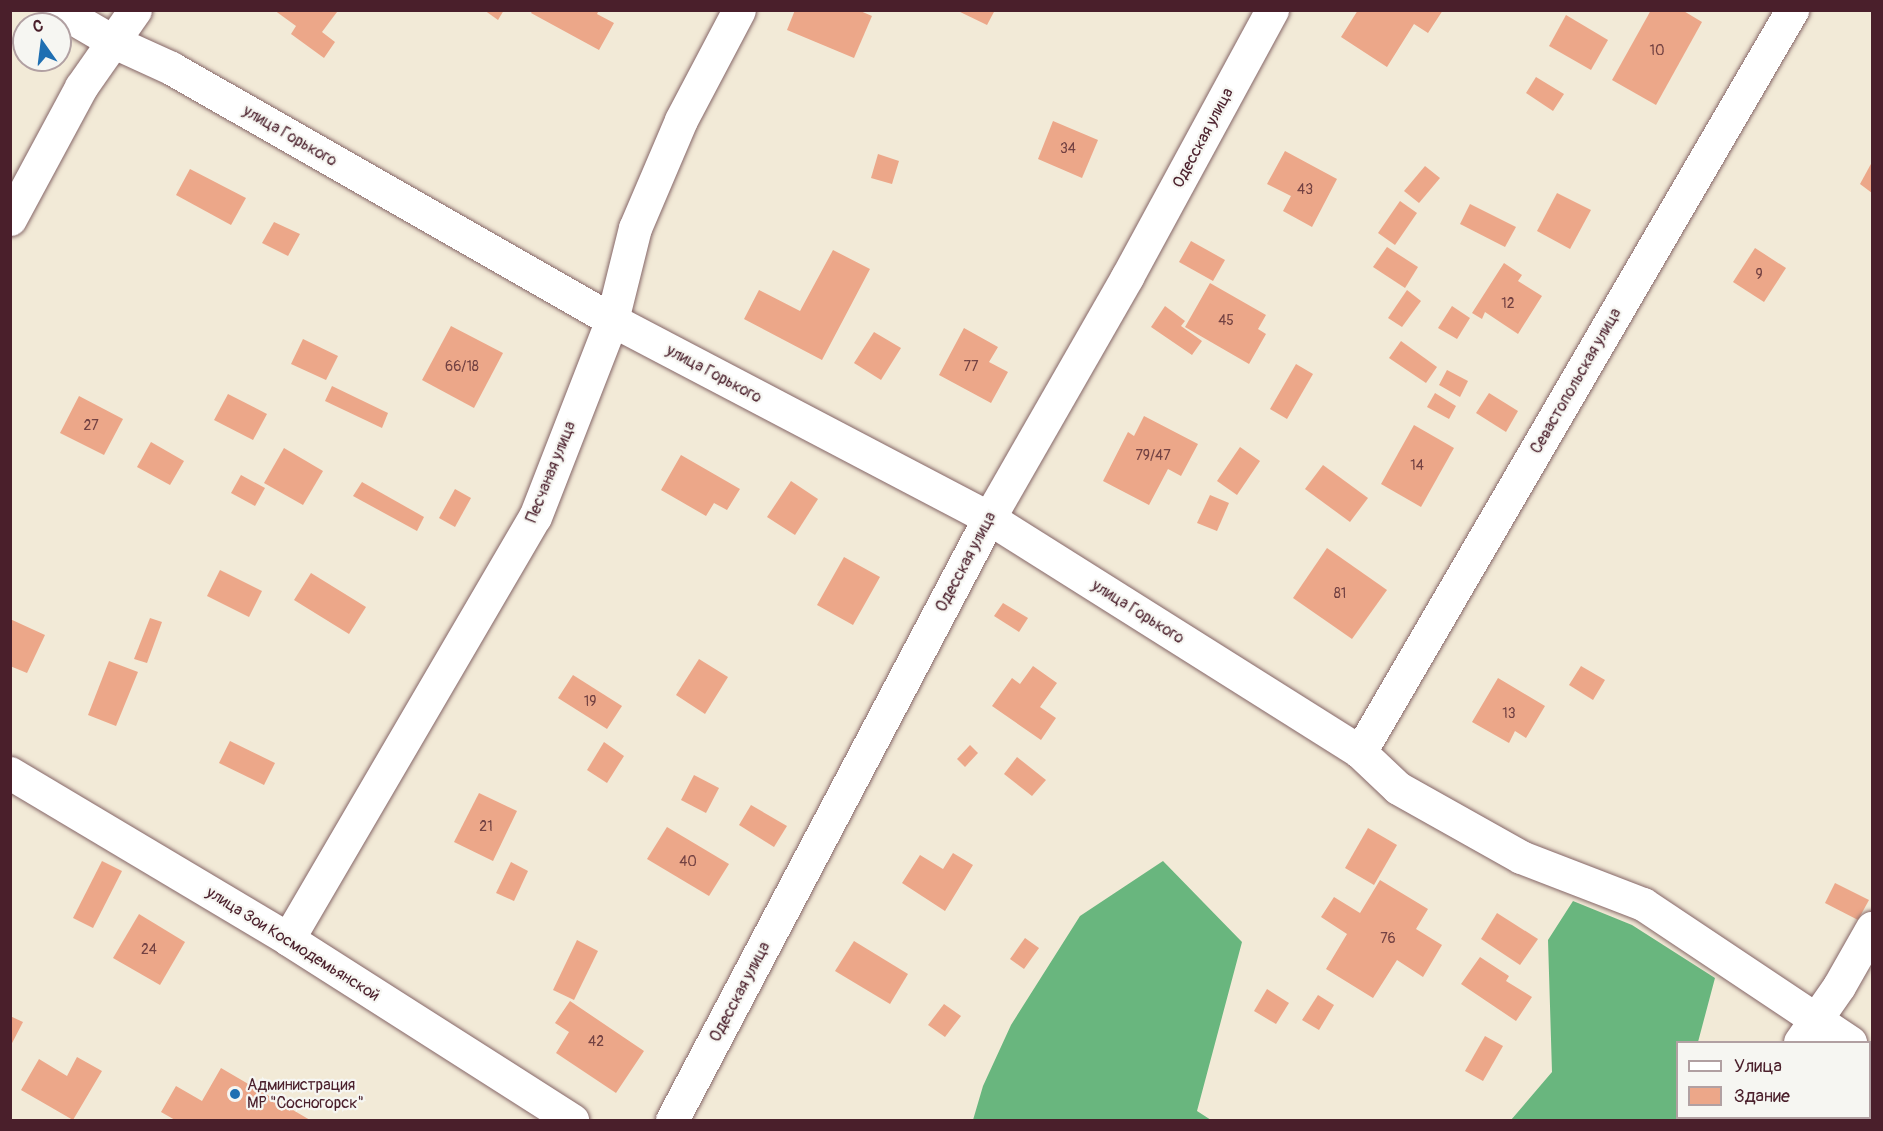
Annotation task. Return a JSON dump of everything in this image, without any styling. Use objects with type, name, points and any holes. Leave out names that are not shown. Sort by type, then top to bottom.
[{"type":"street","name":"улица Горького","points":[[59,10],[114,42],[171,68],[612,320],[989,518],[1360,752],[1398,788],[1521,858],[1642,904],[1745,970],[1807,1031],[1846,1041]]},
{"type":"street","points":[[10,219],[81,87],[135,10]]},
{"type":"street","name":"Песчаная улица","points":[[288,939],[535,517],[612,320],[635,228],[681,120],[739,10]]},
{"type":"street","name":"Одесская улица","points":[[672,1120],[989,518],[1127,277],[1272,10]]},
{"type":"street","name":"Севастопольская улица","points":[[1360,752],[1792,10]]},
{"type":"street","name":"улица Зои Космодемьянской","points":[[10,773],[288,939],[572,1120]]},
{"type":"street","points":[[1807,1031],[1839,986],[1872,928]]},
{"type":"green space","points":[[1163,861],[1242,942],[1197,1111],[1211,1120],[973,1120],[983,1086],[1011,1025],[1080,916]]},
{"type":"green space","points":[[1573,901],[1632,925],[1715,978],[1698,1041],[1676,1041],[1676,1119],[1689,1120],[1511,1120],[1552,1072],[1548,940]]},
{"type":"building","points":[[274,10],[334,10],[337,12],[322,32],[335,42],[324,58],[291,34],[296,26]]},
{"type":"building","points":[[484,10],[504,10],[498,20]]},
{"type":"building","points":[[533,10],[599,10],[597,14],[614,23],[599,50],[531,13]]},
{"type":"building","points":[[795,10],[858,10],[872,16],[854,58],[787,30]]},
{"type":"building","points":[[956,10],[995,10],[987,25]]},
{"type":"building","points":[[1358,10],[1443,10],[1428,33],[1414,24],[1387,67],[1341,37]]},
{"type":"building","points":[[1651,10],[1682,10],[1702,22],[1656,105],[1612,80]]},
{"type":"building","points":[[1566,15],[1608,40],[1591,70],[1549,46]]},
{"type":"building","points":[[1536,77],[1564,94],[1553,111],[1526,93]]},
{"type":"building","points":[[1053,121],[1098,140],[1082,178],[1038,159]]},
{"type":"building","points":[[1285,151],[1337,179],[1312,227],[1283,211],[1291,196],[1267,184]]},
{"type":"building","points":[[878,154],[899,161],[892,184],[871,178]]},
{"type":"building","points":[[1872,162],[1872,193],[1860,184]]},
{"type":"building","points":[[1425,166],[1440,178],[1419,203],[1404,191]]},
{"type":"building","points":[[190,169],[246,198],[231,225],[176,195]]},
{"type":"building","points":[[1557,193],[1591,210],[1570,249],[1537,231]]},
{"type":"building","points":[[1400,201],[1417,213],[1395,245],[1378,233]]},
{"type":"building","points":[[1470,204],[1516,227],[1505,247],[1460,224]]},
{"type":"building","points":[[274,222],[300,234],[288,256],[262,243]]},
{"type":"building","points":[[1191,241],[1225,260],[1213,281],[1179,262]]},
{"type":"building","points":[[1387,247],[1418,267],[1405,288],[1373,267]]},
{"type":"building","points":[[1755,248],[1786,268],[1764,302],[1733,282]]},
{"type":"building","points":[[833,250],[870,269],[822,360],[744,319],[759,290],[800,311]]},
{"type":"building","points":[[1504,263],[1522,275],[1518,281],[1542,296],[1518,334],[1485,312],[1482,319],[1472,313]]},
{"type":"building","points":[[1210,283],[1266,315],[1258,329],[1266,334],[1249,364],[1185,327]]},
{"type":"building","points":[[1407,290],[1421,301],[1402,327],[1388,318]]},
{"type":"building","points":[[1165,306],[1185,321],[1181,326],[1202,341],[1192,355],[1151,327]]},
{"type":"building","points":[[1452,306],[1470,318],[1457,339],[1438,328]]},
{"type":"building","points":[[451,326],[503,353],[474,408],[422,380]]},
{"type":"building","points":[[964,328],[998,347],[989,362],[1008,372],[991,403],[939,375]]},
{"type":"building","points":[[874,332],[901,348],[881,380],[854,363]]},
{"type":"building","points":[[303,339],[338,356],[326,380],[291,364]]},
{"type":"building","points":[[1401,341],[1437,367],[1426,383],[1389,358]]},
{"type":"building","points":[[1296,364],[1313,374],[1287,419],[1270,409]]},
{"type":"building","points":[[1447,370],[1468,381],[1460,397],[1439,385]]},
{"type":"building","points":[[332,386],[388,413],[382,428],[325,401]]},
{"type":"building","points":[[1435,393],[1456,406],[1449,419],[1427,407]]},
{"type":"building","points":[[1489,393],[1518,411],[1506,432],[1476,413]]},
{"type":"building","points":[[228,394],[267,414],[253,440],[214,420]]},
{"type":"building","points":[[79,396],[123,419],[104,455],[60,433]]},
{"type":"building","points":[[1144,416],[1198,444],[1181,476],[1168,469],[1149,505],[1103,481],[1128,432],[1134,436]]},
{"type":"building","points":[[1414,425],[1454,448],[1421,507],[1381,484]]},
{"type":"building","points":[[151,442],[184,461],[170,485],[137,467]]},
{"type":"building","points":[[1240,447],[1260,461],[1237,495],[1217,481]]},
{"type":"building","points":[[284,448],[323,471],[303,505],[264,483]]},
{"type":"building","points":[[681,455],[740,489],[727,510],[714,503],[706,516],[661,490]]},
{"type":"building","points":[[1323,465],[1368,498],[1350,522],[1305,489]]},
{"type":"building","points":[[241,475],[265,488],[255,506],[231,493]]},
{"type":"building","points":[[791,481],[818,499],[795,535],[767,517]]},
{"type":"building","points":[[362,482],[424,517],[417,531],[353,496]]},
{"type":"building","points":[[455,489],[471,498],[455,527],[439,518]]},
{"type":"building","points":[[1210,495],[1229,503],[1217,531],[1197,523]]},
{"type":"building","points":[[1327,548],[1387,590],[1352,639],[1293,598]]},
{"type":"building","points":[[844,557],[880,577],[853,625],[817,605]]},
{"type":"building","points":[[220,570],[262,591],[249,617],[207,596]]},
{"type":"building","points":[[311,573],[366,607],[349,634],[294,600]]},
{"type":"building","points":[[1003,603],[1028,618],[1019,632],[994,616]]},
{"type":"building","points":[[150,618],[162,622],[147,663],[134,659]]},
{"type":"building","points":[[10,619],[45,635],[27,673],[10,666]]},
{"type":"building","points":[[699,659],[728,677],[705,714],[676,695]]},
{"type":"building","points":[[109,661],[138,672],[116,726],[88,715]]},
{"type":"building","points":[[1033,666],[1057,683],[1040,707],[1056,718],[1041,740],[992,706],[1012,678],[1020,684]]},
{"type":"building","points":[[1581,666],[1605,680],[1593,700],[1569,685]]},
{"type":"building","points":[[573,675],[622,706],[607,729],[558,698]]},
{"type":"building","points":[[1498,678],[1545,706],[1526,738],[1515,731],[1509,743],[1472,722]]},
{"type":"building","points":[[230,741],[275,763],[264,785],[219,763]]},
{"type":"building","points":[[604,742],[624,756],[607,783],[587,770]]},
{"type":"building","points":[[970,745],[978,753],[965,767],[957,759]]},
{"type":"building","points":[[1017,757],[1046,780],[1032,796],[1004,774]]},
{"type":"building","points":[[694,775],[719,788],[706,813],[681,800]]},
{"type":"building","points":[[479,793],[517,811],[493,861],[454,842]]},
{"type":"building","points":[[751,805],[787,826],[774,847],[739,825]]},
{"type":"building","points":[[667,827],[729,864],[709,896],[647,859]]},
{"type":"building","points":[[1368,828],[1397,845],[1374,885],[1345,868]]},
{"type":"building","points":[[953,853],[973,865],[945,911],[902,883],[920,855],[943,869]]},
{"type":"building","points":[[102,861],[122,871],[93,928],[73,918]]},
{"type":"building","points":[[511,862],[528,871],[514,901],[496,893]]},
{"type":"building","points":[[1380,880],[1428,909],[1416,929],[1442,945],[1423,977],[1397,960],[1373,998],[1326,969],[1347,934],[1321,917],[1334,897],[1360,913]]},
{"type":"building","points":[[1835,883],[1869,900],[1858,920],[1825,903]]},
{"type":"building","points":[[1497,913],[1538,939],[1520,965],[1481,939]]},
{"type":"building","points":[[139,914],[185,942],[160,985],[113,958]]},
{"type":"building","points":[[1025,938],[1039,948],[1024,969],[1010,959]]},
{"type":"building","points":[[577,940],[598,951],[574,1000],[553,990]]},
{"type":"building","points":[[854,941],[908,974],[890,1004],[835,971]]},
{"type":"building","points":[[1480,957],[1509,976],[1506,981],[1532,997],[1516,1021],[1461,984]]},
{"type":"building","points":[[1267,989],[1289,1003],[1276,1024],[1254,1011]]},
{"type":"building","points":[[1318,995],[1334,1005],[1319,1030],[1302,1020]]},
{"type":"building","points":[[570,1001],[644,1051],[616,1093],[556,1053],[569,1032],[555,1023]]},
{"type":"building","points":[[944,1004],[961,1016],[945,1037],[928,1025]]},
{"type":"building","points":[[10,1016],[23,1022],[10,1047]]},
{"type":"building","points":[[1485,1036],[1503,1046],[1483,1081],[1465,1071]]},
{"type":"building","points":[[77,1057],[102,1071],[73,1120],[21,1090],[39,1059],[67,1076]]},
{"type":"building","name":"Администрация МР \"Сосногорск\"","points":[[221,1068],[310,1120],[175,1120],[161,1112],[176,1086],[202,1101]]},
{"type":"place","name":"Администрация МР \"Сосногорск\"","points":[[235,1094]]}]
